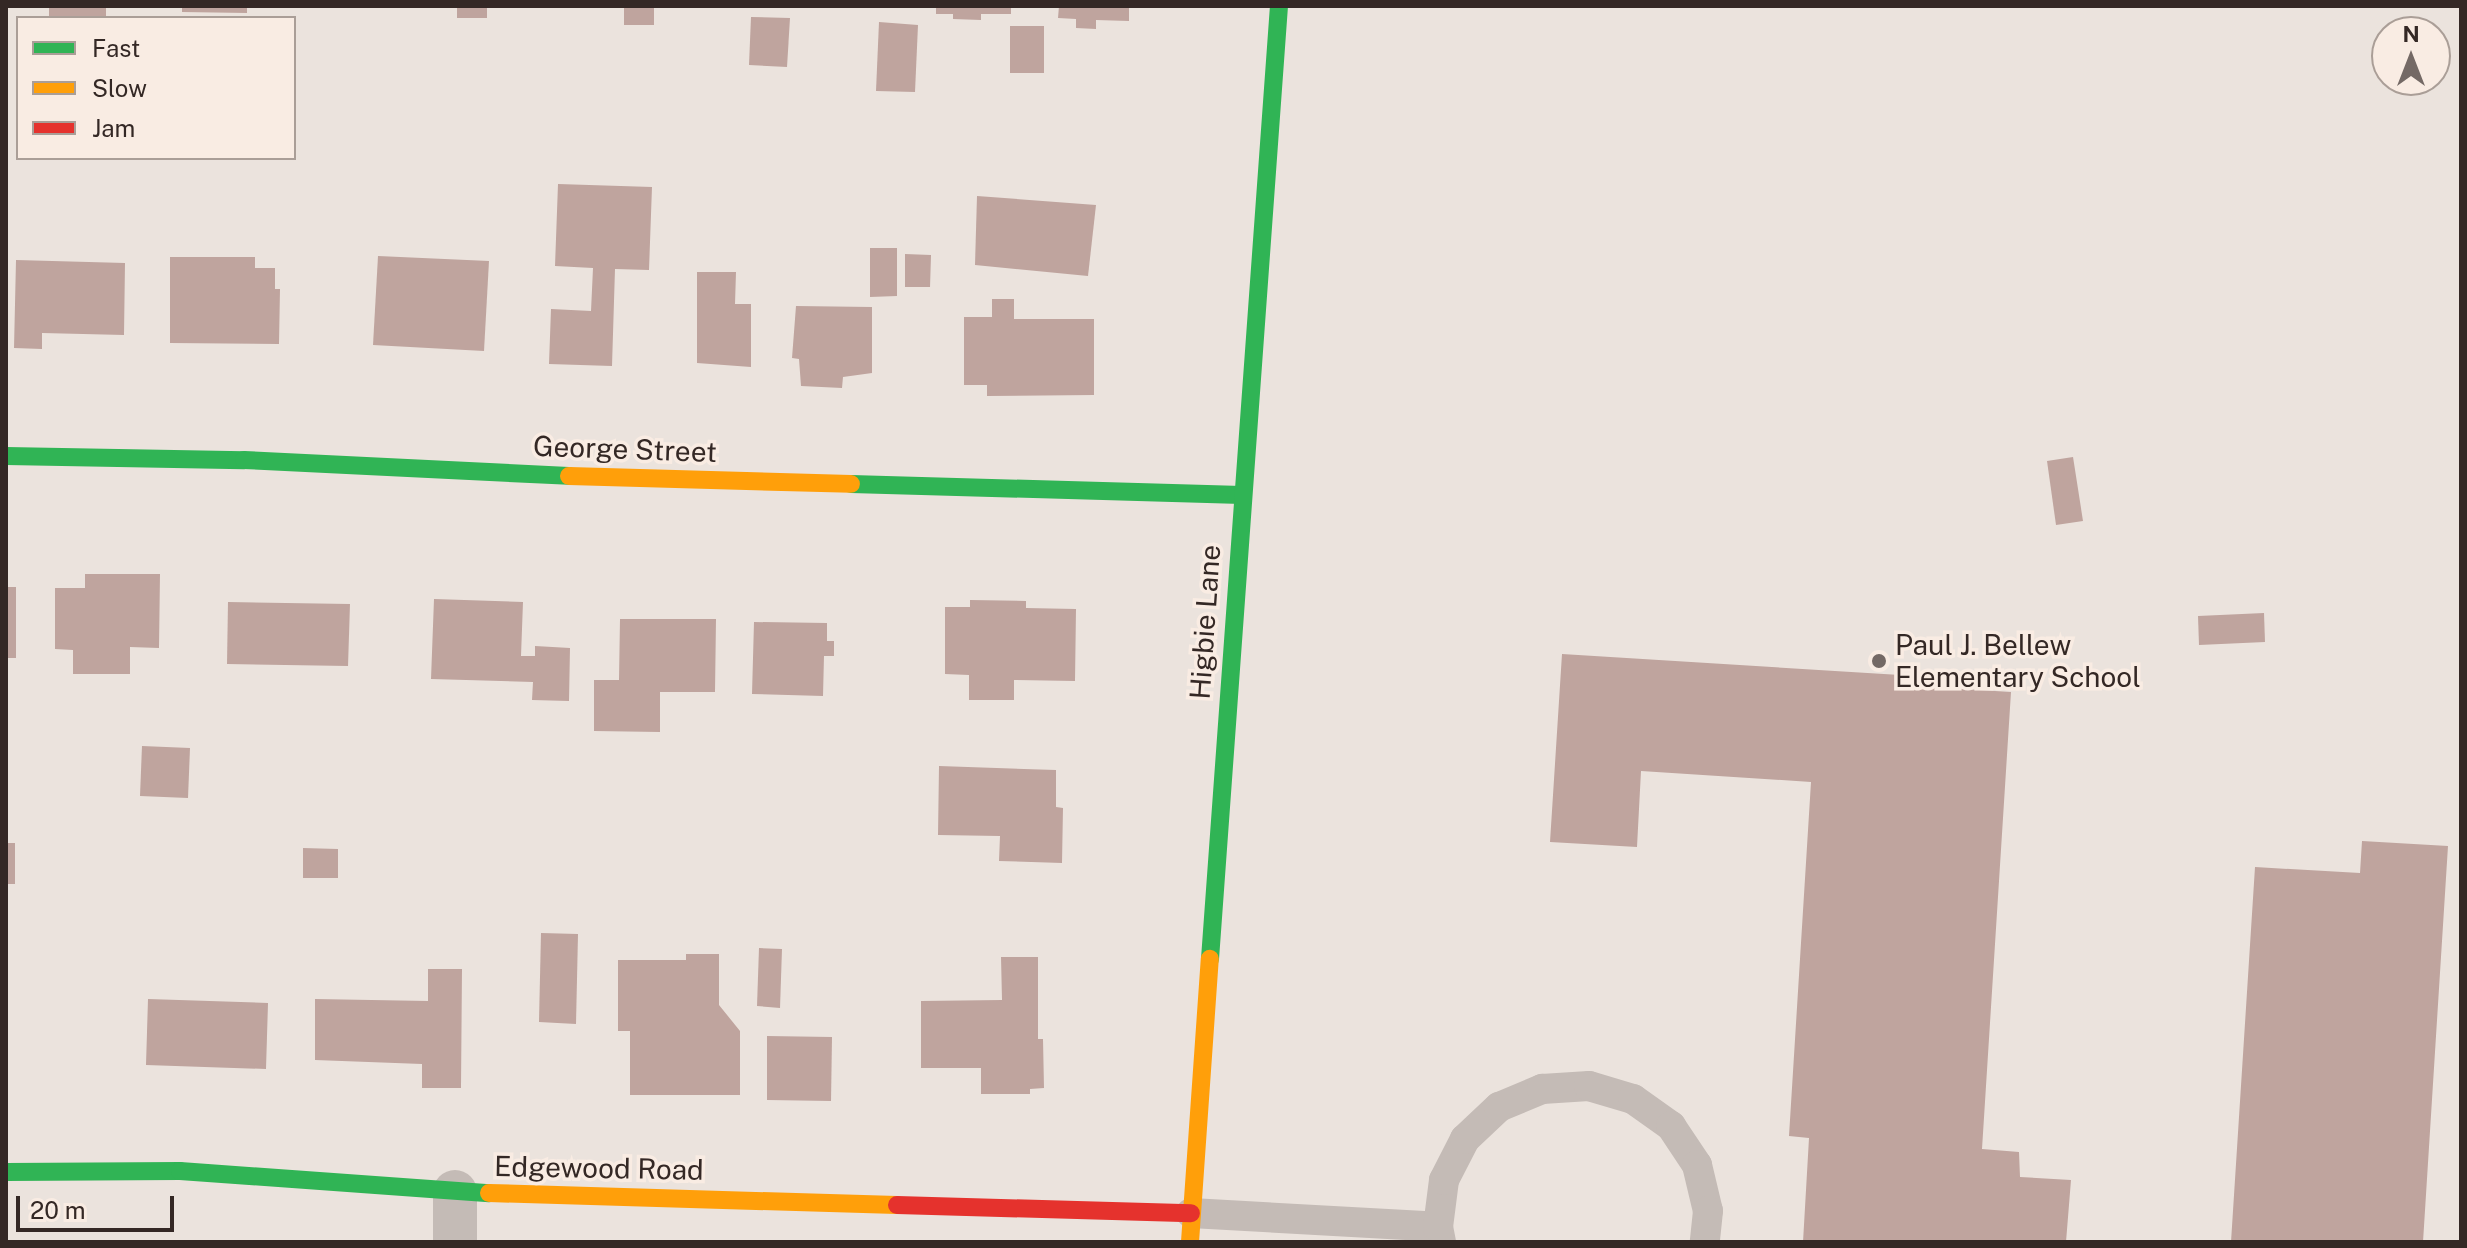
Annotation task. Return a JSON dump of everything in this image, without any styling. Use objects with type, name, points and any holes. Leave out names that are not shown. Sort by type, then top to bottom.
[{"type":"street","name":"Higbie Lane","points":[[1191,1228],[1279,6]]},
{"type":"street","name":"George Street","points":[[6,456],[244,460],[549,475],[1242,495]]},
{"type":"street","name":"Edgewood Road","points":[[6,1172],[180,1171],[455,1192],[1191,1228]]},
{"type":"street","points":[[455,1192],[455,1242]]},
{"type":"lane","points":[[1191,1228],[1439,1234],[1444,1180],[1465,1139],[1476,1128],[1499,1107],[1542,1089],[1589,1086],[1633,1099],[1671,1126],[1697,1165],[1708,1211],[1705,1242]]},
{"type":"building","points":[[49,6],[106,6],[106,16],[49,16]]},
{"type":"building","points":[[182,6],[247,6],[247,13],[182,12]]},
{"type":"building","points":[[457,6],[487,6],[487,18],[457,18]]},
{"type":"building","points":[[624,6],[654,6],[654,25],[624,25]]},
{"type":"building","points":[[936,6],[1011,6],[1011,14],[981,14],[981,20],[953,19],[953,14],[936,14]]},
{"type":"building","points":[[1059,6],[1129,6],[1129,21],[1096,20],[1096,29],[1076,28],[1076,19],[1058,18]]},
{"type":"building","points":[[751,17],[790,18],[787,67],[749,65]]},
{"type":"building","points":[[879,22],[918,25],[915,92],[876,91]]},
{"type":"building","points":[[1010,26],[1044,26],[1044,73],[1010,73]]},
{"type":"building","points":[[558,184],[652,187],[649,270],[615,269],[612,366],[549,364],[551,309],[591,311],[593,268],[555,266]]},
{"type":"building","points":[[977,196],[1096,205],[1088,276],[975,265]]},
{"type":"building","points":[[870,248],[897,248],[897,296],[870,297]]},
{"type":"building","points":[[905,254],[931,255],[930,287],[905,287]]},
{"type":"building","points":[[378,256],[489,261],[484,351],[373,345]]},
{"type":"building","points":[[170,257],[255,257],[255,268],[275,268],[275,289],[280,289],[279,344],[170,343]]},
{"type":"building","points":[[16,260],[125,263],[124,335],[42,333],[42,349],[14,348]]},
{"type":"building","points":[[697,272],[736,272],[735,304],[751,304],[751,367],[697,363]]},
{"type":"building","points":[[992,299],[1014,299],[1014,319],[1094,319],[1094,395],[987,396],[987,385],[964,385],[964,317],[992,317]]},
{"type":"building","points":[[796,306],[872,307],[872,373],[843,377],[842,388],[801,386],[799,359],[792,358]]},
{"type":"building","points":[[2073,457],[2083,521],[2056,525],[2047,461]]},
{"type":"building","points":[[85,574],[160,574],[159,648],[130,647],[130,674],[73,674],[73,650],[55,649],[55,588],[85,588]]},
{"type":"building","points":[[6,587],[16,587],[16,658],[6,658]]},
{"type":"building","points":[[434,599],[523,602],[521,656],[535,656],[535,646],[570,648],[569,701],[532,700],[533,682],[431,679]]},
{"type":"building","points":[[970,600],[1026,601],[1026,608],[1076,609],[1075,681],[1014,680],[1014,700],[969,700],[969,675],[945,674],[945,607],[970,607]]},
{"type":"building","points":[[228,602],[350,604],[348,666],[227,664]]},
{"type":"building","points":[[2264,613],[2265,642],[2199,645],[2198,616]]},
{"type":"building","points":[[620,619],[716,619],[715,692],[660,692],[660,732],[594,731],[594,680],[619,680]]},
{"type":"building","points":[[754,622],[827,623],[827,641],[834,641],[834,656],[824,656],[823,696],[752,694]]},
{"type":"building","points":[[1562,654],[1900,675],[1899,685],[2011,692],[1982,1149],[2019,1152],[2020,1177],[2071,1180],[2066,1242],[1803,1242],[1809,1138],[1789,1136],[1811,782],[1641,771],[1637,847],[1550,842]]},
{"type":"building","points":[[142,746],[190,748],[188,798],[140,796]]},
{"type":"building","points":[[939,766],[1056,770],[1056,807],[1063,808],[1062,863],[999,861],[1000,836],[938,835]]},
{"type":"building","points":[[2362,841],[2448,846],[2423,1242],[2231,1242],[2255,867],[2360,873]]},
{"type":"building","points":[[6,843],[15,843],[15,884],[6,884]]},
{"type":"building","points":[[303,848],[338,849],[338,878],[303,878]]},
{"type":"building","points":[[541,933],[578,934],[576,1024],[539,1022]]},
{"type":"building","points":[[759,948],[782,949],[780,1008],[757,1006]]},
{"type":"building","points":[[686,954],[719,954],[719,1005],[740,1031],[740,1095],[630,1095],[630,1031],[618,1031],[618,960],[686,960]]},
{"type":"building","points":[[1001,957],[1038,957],[1038,1039],[1043,1039],[1044,1088],[1030,1089],[1030,1094],[981,1094],[981,1068],[921,1068],[921,1001],[1002,1000]]},
{"type":"building","points":[[428,969],[462,969],[461,1088],[422,1088],[422,1064],[315,1060],[315,999],[428,1001]]},
{"type":"building","points":[[148,999],[268,1003],[266,1069],[146,1065]]},
{"type":"building","points":[[767,1036],[832,1037],[831,1101],[767,1100]]},
{"type":"traffic: fast","points":[[1210,959],[1279,6]]},
{"type":"traffic: fast","points":[[6,456],[244,460],[569,476]]},
{"type":"traffic: fast","points":[[851,484],[1242,495]]},
{"type":"traffic: fast","points":[[6,1172],[180,1171],[489,1193]]},
{"type":"traffic: slow","points":[[569,476],[851,484]]},
{"type":"traffic: slow","points":[[1190,1242],[1210,959]]},
{"type":"traffic: slow","points":[[489,1193],[897,1205]]},
{"type":"traffic: jam","points":[[897,1205],[1191,1213]]},
{"type":"place","name":"Paul J. Bellew Elementary School","points":[[1879,661]]}]
